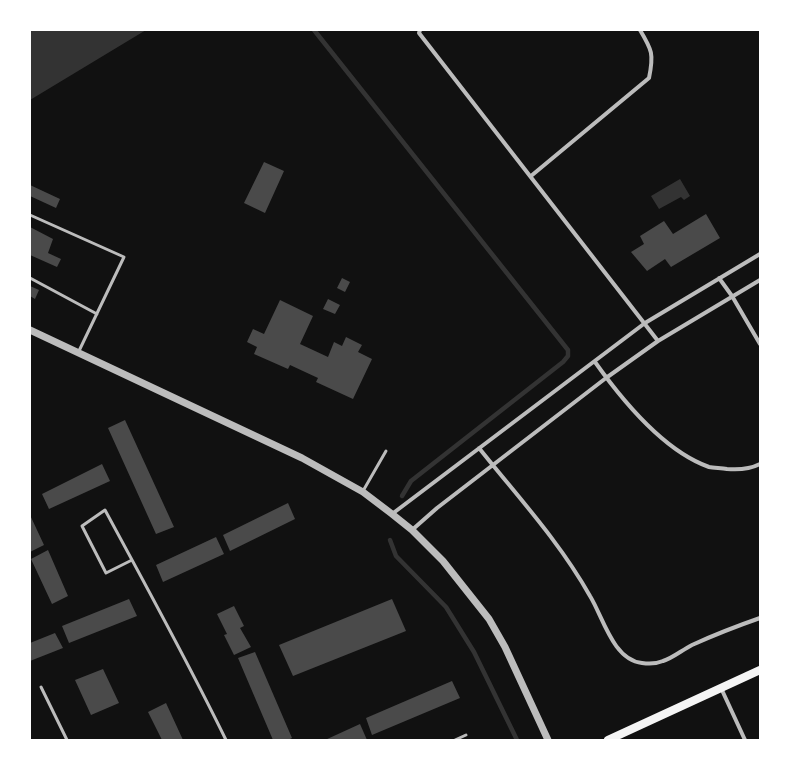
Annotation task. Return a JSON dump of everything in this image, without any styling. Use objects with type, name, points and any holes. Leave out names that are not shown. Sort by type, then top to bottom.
[{"type":"main road","points":[[608,740],[760,670]]},
{"type":"street","points":[[420,30],[420,33],[658,340]]},
{"type":"street","points":[[530,176],[649,78],[653,60],[649,45],[640,30]]},
{"type":"street","points":[[392,514],[645,323],[760,254]]},
{"type":"street","points":[[719,278],[732,296],[760,344]]},
{"type":"street","points":[[412,530],[437,508],[606,378],[658,340],[760,280]]},
{"type":"street","points":[[30,330],[302,458],[363,492],[392,514],[412,530],[443,561],[489,619],[505,647],[548,740]]},
{"type":"street","points":[[595,362],[606,378],[640,418],[666,441],[688,456],[710,467],[734,470],[754,467],[760,464]]},
{"type":"street","points":[[479,448],[548,531],[568,559],[591,597],[616,646],[628,658],[640,663],[652,664],[664,661],[691,646],[760,618]]},
{"type":"street","points":[[721,688],[746,740]]},
{"type":"lane","points":[[30,215],[124,257],[78,353]]},
{"type":"lane","points":[[30,278],[98,314]]},
{"type":"lane","points":[[363,492],[386,451]]},
{"type":"lane","points":[[132,560],[106,573],[82,526],[105,510],[132,560],[195,677],[226,740]]},
{"type":"lane","points":[[41,687],[67,740]]},
{"type":"lane","points":[[455,740],[466,735]]},
{"type":"shaded area","points":[[30,30],[146,30],[30,100]]},
{"type":"shaded area","points":[[680,179],[690,196],[684,200],[681,197],[659,209],[651,196]]},
{"type":"building","points":[[264,162],[284,171],[265,213],[244,203]]},
{"type":"building","points":[[30,185],[60,199],[56,208],[30,196]]},
{"type":"building","points":[[706,214],[720,238],[671,267],[665,259],[647,271],[631,252],[644,244],[640,236],[664,221],[673,234]]},
{"type":"building","points":[[30,227],[53,239],[48,253],[61,259],[57,267],[30,255]]},
{"type":"building","points":[[342,278],[350,282],[345,292],[337,288]]},
{"type":"building","points":[[30,286],[39,290],[35,299],[30,296]]},
{"type":"building","points":[[328,299],[340,305],[335,314],[323,309]]},
{"type":"building","points":[[280,300],[313,316],[300,344],[328,357],[334,342],[342,346],[346,337],[362,345],[358,352],[372,359],[353,399],[316,382],[318,378],[290,365],[288,369],[254,354],[257,347],[247,342],[253,329],[264,334]]},
{"type":"building","points":[[125,420],[174,527],[156,534],[108,428]]},
{"type":"building","points":[[102,464],[110,481],[49,509],[42,494]]},
{"type":"building","points":[[288,503],[295,519],[230,551],[223,535]]},
{"type":"building","points":[[30,515],[44,545],[30,552]]},
{"type":"building","points":[[216,537],[224,554],[163,582],[156,565]]},
{"type":"building","points":[[48,550],[68,596],[52,604],[31,559]]},
{"type":"building","points":[[129,599],[137,616],[69,643],[62,626]]},
{"type":"building","points":[[392,599],[406,631],[293,676],[279,645]]},
{"type":"building","points":[[234,606],[244,626],[240,628],[251,647],[234,655],[224,635],[227,634],[217,614]]},
{"type":"building","points":[[55,633],[63,648],[30,661],[30,643]]},
{"type":"building","points":[[255,652],[292,738],[288,740],[273,740],[238,658]]},
{"type":"building","points":[[103,669],[119,703],[91,715],[75,680]]},
{"type":"building","points":[[452,681],[460,698],[372,735],[366,718]]},
{"type":"building","points":[[166,703],[183,740],[162,740],[148,712]]},
{"type":"building","points":[[360,724],[367,740],[325,740]]},
{"type":"waterway","points":[[314,30],[568,350],[568,356],[563,362],[411,481],[402,496]]},
{"type":"waterway","points":[[390,540],[396,556],[446,607],[474,652],[517,740]]}]
